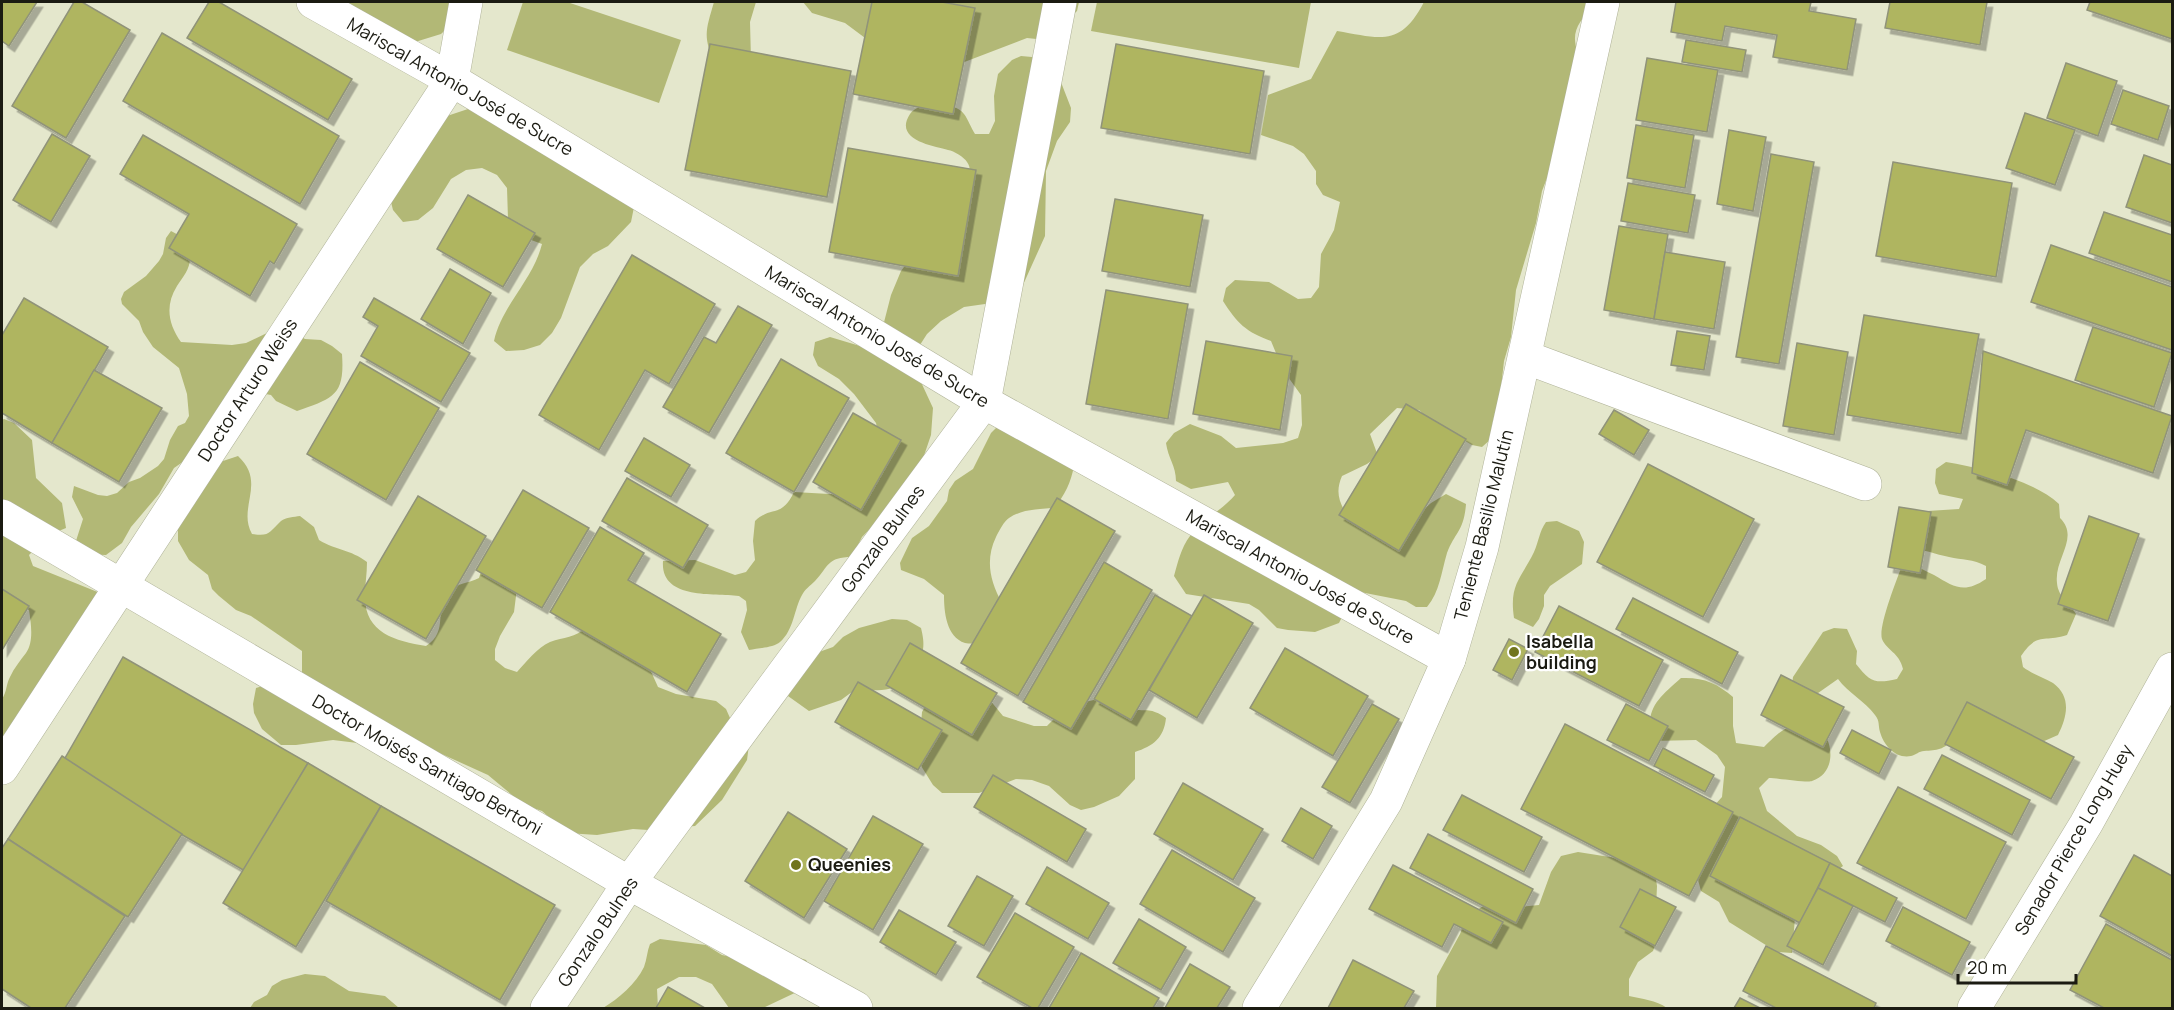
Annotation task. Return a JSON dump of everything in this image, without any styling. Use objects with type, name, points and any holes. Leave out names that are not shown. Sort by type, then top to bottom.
[{"type":"street","name":"Mariscal Antonio José de Sucre","points":[[313,2],[452,80],[984,402],[1449,659]]},
{"type":"street","name":"Doctor Arturo Weiss","points":[[2,768],[452,80],[466,2]]},
{"type":"street","name":"Gonzalo Bulnes","points":[[547,1008],[629,883],[984,402],[1060,2]]},
{"type":"street","name":"Teniente Basilio Malutín","points":[[1259,1008],[1386,801],[1449,659],[1482,546],[1603,2]]},
{"type":"street","points":[[1525,357],[1865,484]]},
{"type":"street","name":"Doctor Moisés Santiago Bertoni","points":[[2,516],[629,883],[856,1008]]},
{"type":"street","name":"Senador Pierce Long Huey","points":[[1974,1008],[2086,824],[2172,669]]},
{"type":"green space","points":[[330,2],[474,2],[441,34],[415,42]]},
{"type":"green space","points":[[523,2],[567,2],[681,40],[659,103],[507,50]]},
{"type":"green space","points":[[714,2],[756,2],[750,22],[751,60],[716,67],[707,41]]},
{"type":"green space","points":[[803,2],[1079,2],[1077,11],[1046,40],[1027,38],[920,79],[845,23],[812,13]]},
{"type":"green space","points":[[1097,2],[1311,2],[1299,68],[1091,31]]},
{"type":"green space","points":[[1424,2],[1598,2],[1582,20],[1575,34],[1577,51],[1587,73],[1542,191],[1536,223],[1516,290],[1511,337],[1504,361],[1491,439],[1482,447],[1472,445],[1430,420],[1419,410],[1397,408],[1370,434],[1378,456],[1342,476],[1340,481],[1339,494],[1345,512],[1401,535],[1415,525],[1420,513],[1446,494],[1466,504],[1461,526],[1447,553],[1431,601],[1427,607],[1416,607],[1406,601],[1355,591],[1339,623],[1315,632],[1277,628],[1259,610],[1249,604],[1186,594],[1174,576],[1182,550],[1190,536],[1235,495],[1228,482],[1191,489],[1176,481],[1166,443],[1174,433],[1190,424],[1221,436],[1236,448],[1283,443],[1298,438],[1302,425],[1301,395],[1283,370],[1271,341],[1243,326],[1223,301],[1226,288],[1235,280],[1269,282],[1298,299],[1311,298],[1319,287],[1321,254],[1334,230],[1340,202],[1323,195],[1316,184],[1316,171],[1304,154],[1293,146],[1261,135],[1268,95],[1311,79],[1337,31],[1377,37],[1397,33],[1415,17]]},
{"type":"green space","points":[[1021,56],[1032,57],[1057,72],[1071,108],[1070,122],[1057,141],[1046,171],[1045,236],[1018,296],[964,307],[941,321],[927,334],[918,348],[920,380],[933,408],[931,435],[915,482],[862,537],[852,557],[844,557],[829,563],[805,591],[785,637],[769,647],[749,650],[741,632],[747,610],[746,601],[739,596],[703,594],[679,588],[664,574],[663,561],[695,560],[735,575],[746,572],[755,560],[753,541],[755,521],[761,516],[785,506],[794,492],[847,495],[880,442],[876,423],[854,394],[839,379],[818,366],[813,355],[815,342],[830,337],[860,346],[881,334],[891,295],[901,271],[969,180],[969,166],[961,156],[925,144],[911,136],[906,123],[910,114],[915,109],[929,104],[953,107],[964,114],[975,134],[989,134],[995,121],[994,96],[998,74],[1012,60]]},
{"type":"green space","points":[[480,105],[634,207],[631,222],[608,246],[593,254],[580,267],[561,318],[552,333],[540,345],[524,350],[506,351],[494,341],[504,316],[538,257],[542,244],[515,234],[508,219],[507,188],[497,175],[482,168],[466,170],[451,179],[433,208],[418,220],[403,222],[393,210],[389,194],[432,121]]},
{"type":"green space","points":[[171,231],[184,238],[190,256],[188,268],[173,293],[170,307],[173,328],[181,342],[232,345],[246,343],[267,333],[297,334],[305,339],[321,340],[342,354],[339,387],[320,403],[297,411],[276,401],[271,395],[255,392],[187,459],[174,468],[159,494],[131,527],[122,543],[106,555],[82,554],[75,544],[83,519],[72,497],[74,486],[98,495],[107,496],[117,493],[129,482],[140,478],[158,466],[164,459],[170,440],[178,426],[185,423],[189,416],[187,394],[179,368],[153,347],[139,321],[122,304],[121,299],[124,292],[146,276],[159,261],[166,238]]},
{"type":"green space","points":[[2,420],[14,423],[32,440],[36,478],[62,503],[66,528],[49,535],[29,555],[33,566],[100,593],[2,773],[2,699],[12,674],[29,649],[31,632],[29,610],[2,591]]},
{"type":"green space","points":[[999,425],[1074,466],[1067,488],[1054,508],[1031,510],[1005,521],[996,537],[990,562],[994,587],[1002,603],[980,644],[967,643],[954,635],[947,623],[944,595],[924,579],[901,570],[900,563],[912,538],[929,526],[947,501],[949,490],[955,481],[973,469],[991,433]]},
{"type":"green space","points":[[238,456],[250,476],[248,524],[252,534],[266,534],[283,520],[300,516],[314,527],[319,540],[367,562],[366,608],[376,627],[393,638],[426,646],[433,640],[440,626],[444,597],[454,587],[479,578],[485,559],[517,588],[514,612],[495,649],[495,660],[505,668],[517,672],[545,645],[574,635],[587,627],[649,667],[658,687],[676,694],[716,701],[750,737],[747,760],[722,800],[695,826],[633,829],[597,835],[567,833],[542,811],[524,805],[488,775],[424,746],[374,745],[333,740],[281,745],[262,729],[254,713],[256,688],[302,674],[302,651],[251,616],[236,610],[212,589],[208,575],[189,560],[178,541],[170,499],[217,463]]},
{"type":"green space","points":[[1946,462],[2006,476],[2035,488],[2059,504],[2060,518],[2068,533],[2057,574],[2057,583],[2062,596],[2076,614],[2067,635],[2037,640],[2021,656],[2023,667],[2053,683],[2059,689],[2063,694],[2066,708],[2058,735],[2042,742],[1953,739],[1940,749],[1906,756],[1888,747],[1879,730],[1875,715],[1838,679],[1811,698],[1791,692],[1793,677],[1823,632],[1834,628],[1847,629],[1857,651],[1856,664],[1865,675],[1878,681],[1897,679],[1903,669],[1901,663],[1884,643],[1881,633],[1888,604],[1901,568],[1913,563],[1947,583],[1959,587],[1978,584],[1986,579],[1986,566],[1912,549],[1912,512],[1959,509],[1963,499],[1939,494],[1935,483],[1936,469]]},
{"type":"green space","points":[[1557,521],[1579,531],[1584,542],[1582,564],[1550,586],[1544,595],[1544,606],[1539,619],[1533,627],[1514,618],[1513,597],[1517,582],[1534,552],[1546,522]]},
{"type":"green space","points":[[892,619],[907,620],[921,628],[923,649],[920,658],[903,683],[887,689],[856,689],[841,700],[809,711],[788,696],[793,680],[819,652],[833,647],[843,637],[859,628]]},
{"type":"green space","points":[[1681,678],[1709,682],[1733,697],[1733,726],[1736,743],[1764,747],[1779,733],[1791,727],[1824,733],[1827,739],[1830,760],[1825,773],[1819,778],[1809,781],[1769,778],[1759,788],[1767,811],[1797,836],[1821,845],[1837,856],[1843,866],[1831,875],[1819,873],[1795,918],[1792,953],[1777,952],[1729,922],[1719,902],[1701,891],[1697,876],[1712,808],[1722,797],[1725,767],[1717,755],[1696,740],[1652,741],[1650,730],[1650,720],[1655,705]]},
{"type":"green space","points":[[989,699],[1003,716],[1034,726],[1047,726],[1059,715],[1075,706],[1101,699],[1112,700],[1131,709],[1152,711],[1166,718],[1163,731],[1157,740],[1135,752],[1135,779],[1119,796],[1094,807],[1081,810],[1070,805],[1049,786],[1032,780],[1016,779],[979,793],[942,793],[933,785],[918,761],[922,712],[928,701]]},
{"type":"green space","points":[[1578,852],[1654,866],[1657,886],[1656,908],[1660,931],[1653,951],[1638,962],[1629,979],[1629,996],[1654,1001],[1667,1008],[1436,1008],[1437,976],[1467,916],[1485,905],[1520,907],[1539,905],[1551,872],[1561,856]]},
{"type":"green space","points":[[660,939],[706,945],[722,955],[756,962],[777,951],[806,960],[813,972],[801,990],[763,1008],[729,1008],[712,984],[696,977],[679,977],[657,989],[658,1008],[603,1008],[620,996],[636,979],[644,967],[650,944]]},
{"type":"green space","points":[[305,974],[325,976],[349,991],[385,996],[399,1008],[250,1008],[254,1002],[267,995],[272,986],[282,980]]},
{"type":"building","points":[[2,2],[37,2],[9,46],[2,41]]},
{"type":"building","points":[[74,2],[82,2],[130,30],[66,138],[12,106]]},
{"type":"building","points":[[209,2],[219,2],[352,79],[328,120],[187,38]]},
{"type":"building","points":[[872,2],[942,2],[975,8],[953,114],[853,94]]},
{"type":"building","points":[[1676,2],[1811,2],[1809,11],[1856,19],[1847,70],[1773,57],[1777,35],[1725,26],[1722,41],[1671,32]]},
{"type":"building","points":[[1890,2],[1987,2],[1980,45],[1885,28]]},
{"type":"building","points":[[2090,2],[2172,2],[2172,39],[2087,10]]},
{"type":"building","points":[[162,33],[339,136],[300,204],[123,101]]},
{"type":"building","points":[[1686,40],[1746,50],[1742,72],[1682,62]]},
{"type":"building","points":[[710,44],[851,71],[827,197],[685,170]]},
{"type":"building","points":[[1116,44],[1264,71],[1250,154],[1101,128]]},
{"type":"building","points":[[1647,58],[1718,70],[1707,132],[1636,120]]},
{"type":"building","points":[[2066,63],[2117,81],[2098,136],[2047,118]]},
{"type":"building","points":[[2123,90],[2169,106],[2158,140],[2111,124]]},
{"type":"building","points":[[2025,113],[2075,130],[2055,185],[2006,168]]},
{"type":"building","points":[[1636,125],[1694,135],[1685,188],[1627,178]]},
{"type":"building","points":[[1729,130],[1766,137],[1753,211],[1717,204]]},
{"type":"building","points":[[52,134],[90,156],[51,222],[13,200]]},
{"type":"building","points":[[143,135],[297,224],[274,264],[270,261],[250,296],[169,248],[189,214],[120,174]]},
{"type":"building","points":[[848,148],[976,170],[958,276],[829,252]]},
{"type":"building","points":[[1771,154],[1814,162],[1779,364],[1736,357]]},
{"type":"building","points":[[2144,155],[2172,165],[2172,223],[2126,207]]},
{"type":"building","points":[[1893,162],[2012,183],[1996,277],[1876,256]]},
{"type":"building","points":[[1628,183],[1695,195],[1688,233],[1621,221]]},
{"type":"building","points":[[468,195],[535,233],[503,287],[437,249]]},
{"type":"building","points":[[1115,199],[1203,215],[1190,287],[1102,271]]},
{"type":"building","points":[[2104,212],[2172,235],[2172,282],[2089,253]]},
{"type":"building","points":[[1619,226],[1668,234],[1654,319],[1604,310]]},
{"type":"building","points":[[2051,245],[2172,287],[2172,350],[2031,302]]},
{"type":"building","points":[[1665,252],[1725,262],[1714,329],[1654,319]]},
{"type":"building","points":[[632,255],[715,304],[669,384],[645,370],[599,450],[539,415]]},
{"type":"building","points":[[450,269],[491,293],[463,344],[421,319]]},
{"type":"building","points":[[1106,290],[1188,304],[1168,419],[1086,404]]},
{"type":"building","points":[[24,298],[108,347],[52,443],[2,413],[2,335]]},
{"type":"building","points":[[374,298],[470,353],[441,402],[361,356],[378,326],[363,317]]},
{"type":"building","points":[[738,306],[772,325],[709,433],[663,407],[704,337],[716,343]]},
{"type":"building","points":[[1864,315],[1979,334],[1961,434],[1847,415]]},
{"type":"building","points":[[2093,327],[2172,353],[2154,407],[2075,380]]},
{"type":"building","points":[[1677,331],[1710,336],[1704,370],[1671,365]]},
{"type":"building","points":[[1206,341],[1292,356],[1280,430],[1193,414]]},
{"type":"building","points":[[1797,343],[1848,352],[1834,435],[1783,426]]},
{"type":"building","points":[[1983,351],[2172,416],[2153,473],[2026,430],[2007,485],[1972,473]]},
{"type":"building","points":[[781,359],[849,398],[794,492],[726,453]]},
{"type":"building","points":[[360,362],[439,408],[386,500],[307,454]]},
{"type":"building","points":[[94,370],[162,408],[119,482],[52,443]]},
{"type":"building","points":[[1406,404],[1466,439],[1399,551],[1339,515]]},
{"type":"building","points":[[1614,410],[1649,430],[1634,455],[1599,434]]},
{"type":"building","points":[[853,413],[901,440],[861,510],[813,482]]},
{"type":"building","points":[[644,438],[690,465],[671,497],[625,471]]},
{"type":"building","points":[[1648,464],[1754,519],[1703,617],[1597,562]]},
{"type":"building","points":[[627,478],[708,525],[683,568],[602,521]]},
{"type":"building","points":[[523,490],[589,528],[542,608],[476,570]]},
{"type":"building","points":[[418,496],[486,536],[426,639],[357,600]]},
{"type":"building","points":[[1057,498],[1115,531],[1018,696],[961,663]]},
{"type":"building","points":[[1899,507],[1931,512],[1920,573],[1888,567]]},
{"type":"building","points":[[2089,516],[2139,534],[2108,621],[2058,604]]},
{"type":"building","points":[[600,527],[644,553],[628,580],[721,634],[687,692],[550,612]]},
{"type":"building","points":[[1104,562],[1152,590],[1071,729],[1023,702]]},
{"type":"building","points":[[2,589],[29,606],[2,650]]},
{"type":"building","points":[[1155,595],[1192,616],[1131,720],[1094,699]]},
{"type":"building","points":[[1204,595],[1253,623],[1197,718],[1149,690]]},
{"type":"building","points":[[1633,598],[1738,652],[1722,684],[1616,629]]},
{"type":"building","points":[[1559,606],[1663,660],[1639,706],[1535,652]]},
{"type":"building","points":[[1509,639],[1528,649],[1512,680],[1493,670]]},
{"type":"building","points":[[910,643],[997,693],[972,735],[886,685]]},
{"type":"building","points":[[1285,648],[1368,696],[1333,756],[1250,708]]},
{"type":"building","points":[[123,657],[308,763],[245,871],[61,765]]},
{"type":"building","points":[[1781,675],[1844,707],[1823,747],[1761,715]]},
{"type":"building","points":[[858,682],[942,730],[918,770],[835,722]]},
{"type":"building","points":[[1967,702],[2074,757],[2051,799],[1945,744]]},
{"type":"building","points":[[1372,704],[1399,719],[1350,803],[1322,787]]},
{"type":"building","points":[[1626,704],[1668,726],[1649,761],[1607,740]]},
{"type":"building","points":[[1565,724],[1733,812],[1689,896],[1521,809]]},
{"type":"building","points":[[1852,730],[1891,750],[1879,774],[1840,753]]},
{"type":"building","points":[[1663,748],[1714,775],[1705,792],[1654,766]]},
{"type":"building","points":[[1942,755],[2030,800],[2012,835],[1924,789]]},
{"type":"building","points":[[62,756],[182,834],[128,917],[8,839]]},
{"type":"building","points":[[308,763],[381,806],[296,947],[223,903]]},
{"type":"building","points":[[993,775],[1086,829],[1067,862],[974,807]]},
{"type":"building","points":[[1183,783],[1263,829],[1233,880],[1154,834]]},
{"type":"building","points":[[1898,787],[2006,842],[1966,919],[1857,863]]},
{"type":"building","points":[[1462,795],[1542,837],[1524,872],[1443,830]]},
{"type":"building","points":[[381,806],[555,905],[500,1000],[326,901]]},
{"type":"building","points":[[1301,808],[1332,826],[1313,859],[1282,841]]},
{"type":"building","name":"Queenies","points":[[788,812],[847,849],[804,918],[745,881]]},
{"type":"building","points":[[873,816],[923,844],[873,930],[824,901]]},
{"type":"building","points":[[1740,817],[1830,863],[1800,923],[1710,876]]},
{"type":"building","points":[[1428,834],[1533,889],[1516,923],[1410,868]]},
{"type":"building","points":[[8,839],[125,916],[65,1008],[31,1008],[2,989],[2,848]]},
{"type":"building","points":[[1172,850],[1255,898],[1223,952],[1140,904]]},
{"type":"building","points":[[2134,855],[2172,876],[2172,956],[2100,916]]},
{"type":"building","points":[[1830,863],[1897,898],[1885,922],[1818,888]]},
{"type":"building","points":[[1393,865],[1503,922],[1491,943],[1454,924],[1442,947],[1369,909]]},
{"type":"building","points":[[1047,867],[1109,903],[1088,939],[1026,904]]},
{"type":"building","points":[[977,876],[1013,896],[984,946],[948,926]]},
{"type":"building","points":[[1818,888],[1853,906],[1823,965],[1787,946]]},
{"type":"building","points":[[1640,889],[1676,907],[1655,946],[1620,927]]},
{"type":"building","points":[[1903,907],[1970,942],[1952,975],[1886,941]]},
{"type":"building","points":[[899,910],[956,942],[936,975],[880,942]]},
{"type":"building","points":[[1015,913],[1074,947],[1038,1008],[1032,1008],[977,977]]},
{"type":"building","points":[[1139,919],[1186,947],[1161,990],[1113,963]]},
{"type":"building","points":[[2106,924],[2172,960],[2172,1008],[2104,1008],[2070,990]]},
{"type":"building","points":[[1766,946],[1876,1003],[1874,1008],[1776,1008],[1743,991]]},
{"type":"building","points":[[1081,953],[1159,998],[1153,1008],[1049,1008]]},
{"type":"building","points":[[1353,960],[1414,991],[1404,1008],[1328,1008]]},
{"type":"building","points":[[1190,964],[1230,987],[1217,1008],[1165,1008]]},
{"type":"building","points":[[668,987],[705,1008],[656,1008]]},
{"type":"building","points":[[1740,998],[1760,1008],[1734,1008]]},
{"type":"place","name":"Isabella building","points":[[1514,652]]},
{"type":"place","name":"Queenies","points":[[796,865]]}]
